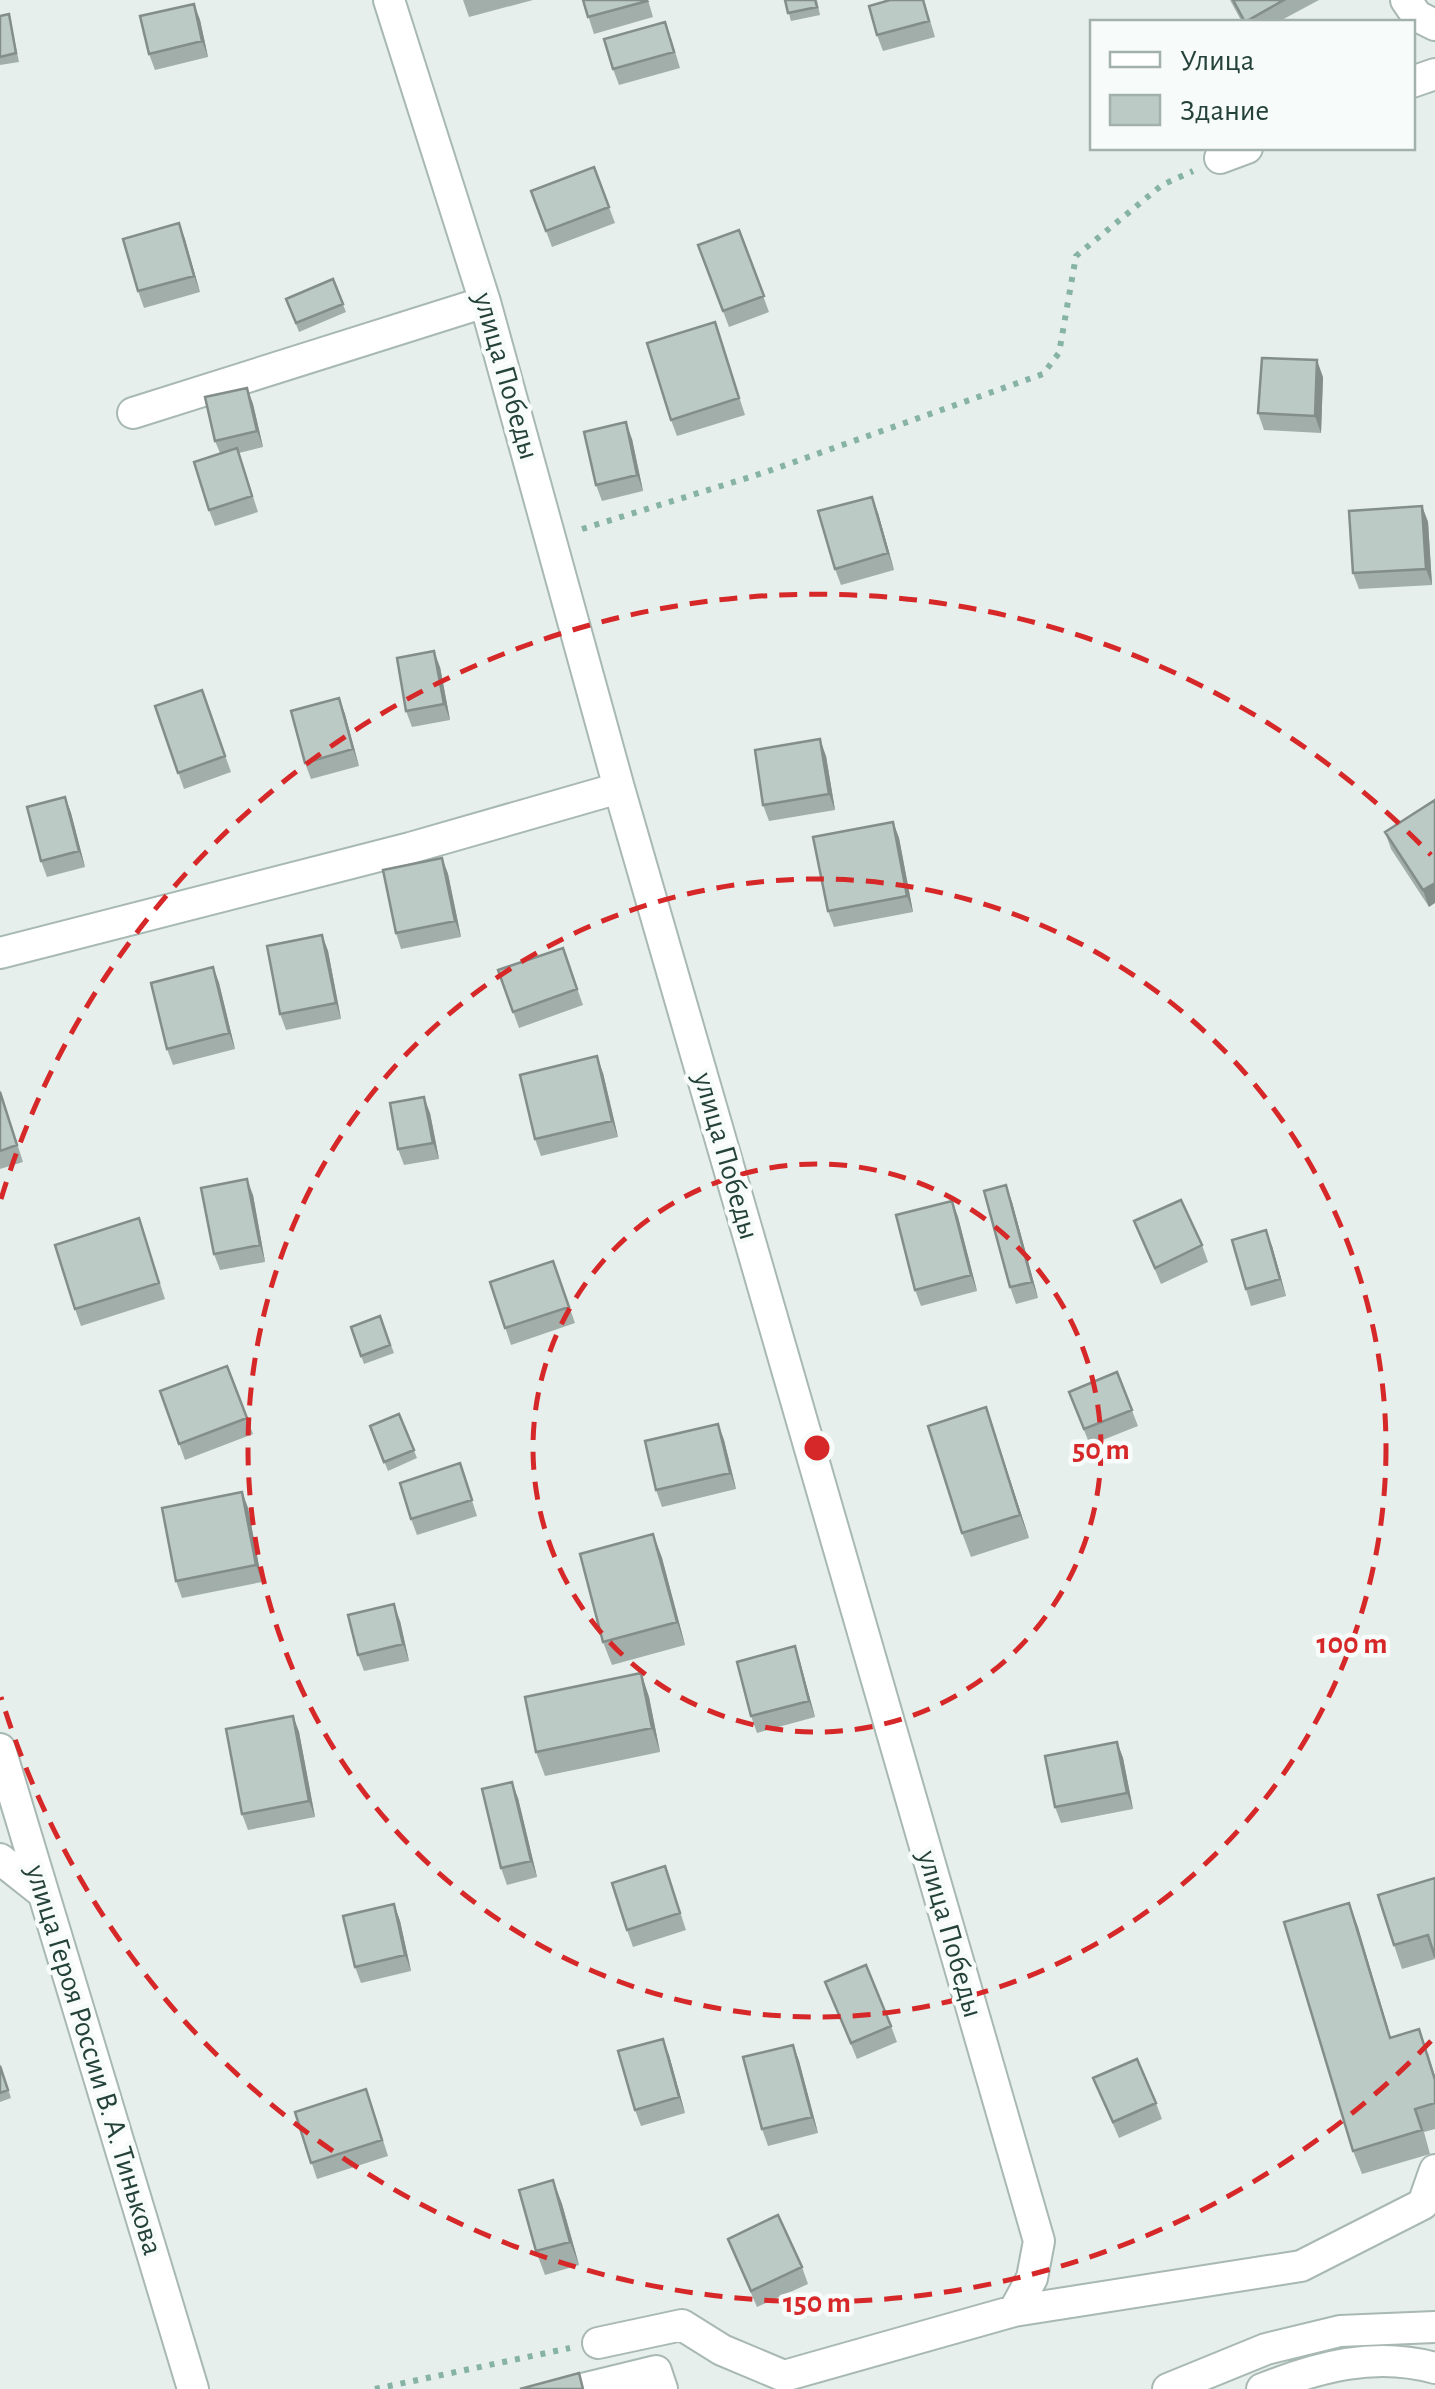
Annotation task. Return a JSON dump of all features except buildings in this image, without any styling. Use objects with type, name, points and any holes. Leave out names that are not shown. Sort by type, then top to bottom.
[{"type":"street","name":"улица Победы","points":[[389,0],[485,302],[619,788],[1039,2242],[1032,2278],[1014,2311]]},
{"type":"street","points":[[1406,0],[1417,16],[1435,25]]},
{"type":"street","points":[[133,413],[485,302]]},
{"type":"street","points":[[0,953],[410,848],[619,788]]},
{"type":"street","name":"улица Героя России В. А. Тинькова","points":[[0,1749],[191,2380]]},
{"type":"street","points":[[0,1859],[43,1893]]},
{"type":"street","points":[[598,2343],[682,2325],[722,2350],[784,2376],[1014,2311],[1301,2266],[1424,2204],[1435,2170]]},
{"type":"street","points":[[1168,2389],[1266,2349],[1340,2331],[1435,2327]]},
{"type":"street","points":[[1262,2389],[1320,2366],[1405,2360],[1435,2368]]},
{"type":"street","points":[[582,2389],[656,2371],[662,2389]]},
{"type":"path","points":[[552,538],[762,473],[1044,374],[1059,353],[1076,256],[1162,186]]},
{"type":"path","points":[[375,2389],[598,2343]]}]
